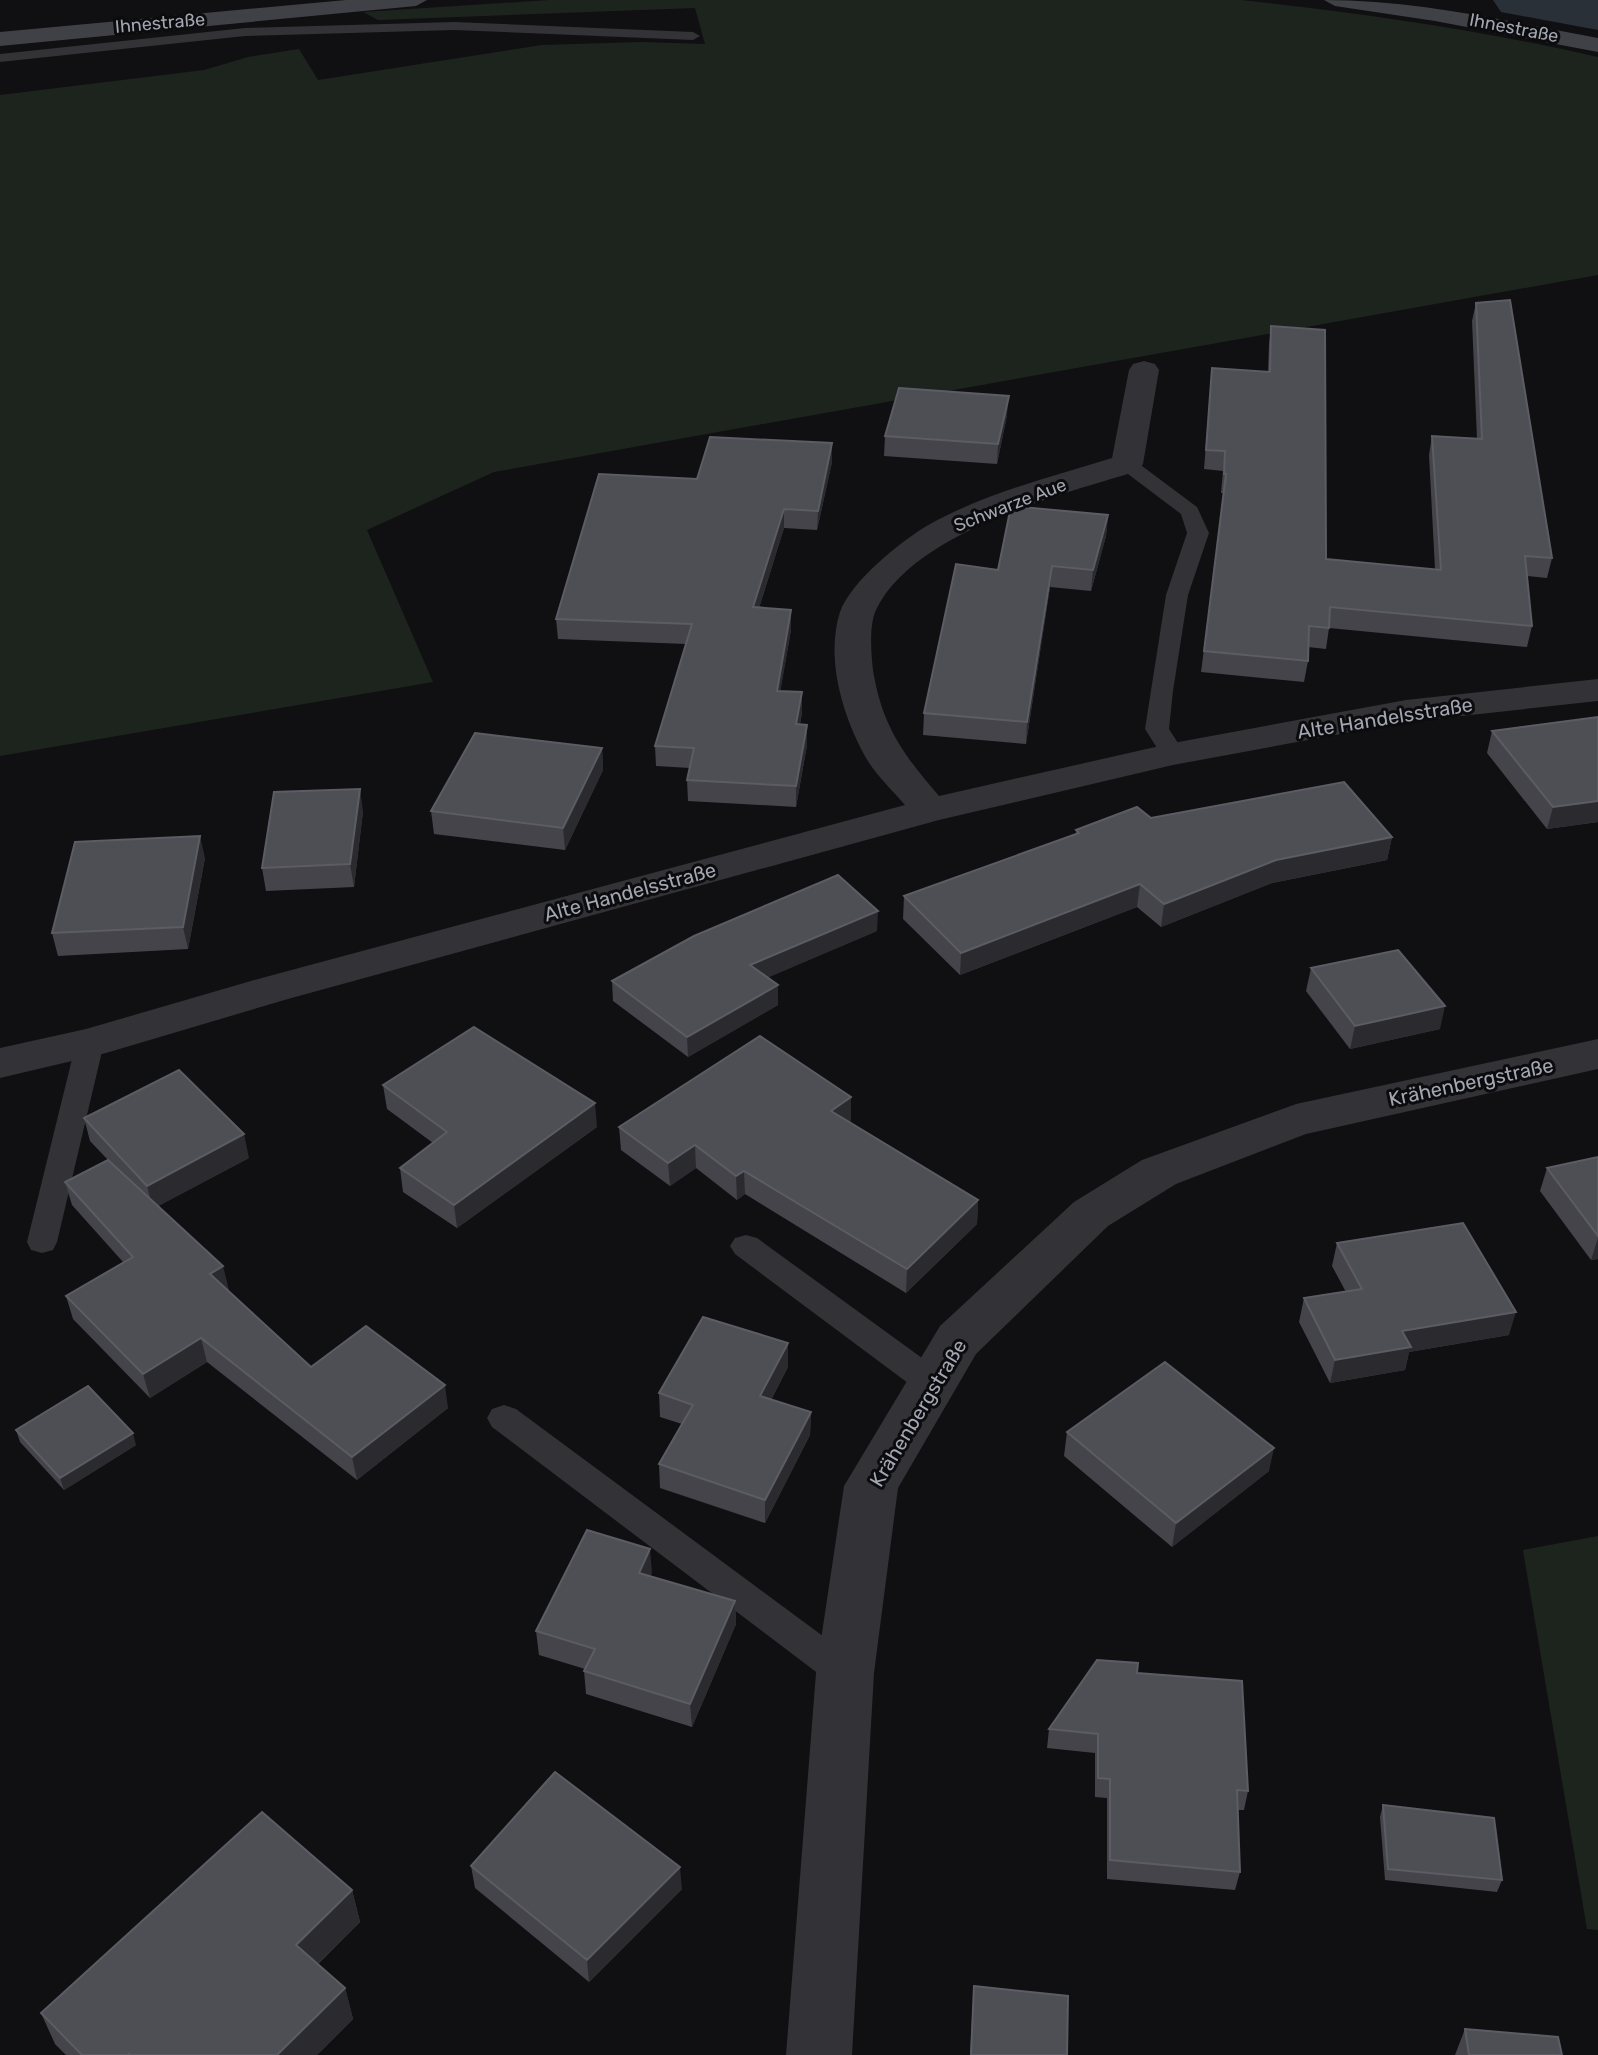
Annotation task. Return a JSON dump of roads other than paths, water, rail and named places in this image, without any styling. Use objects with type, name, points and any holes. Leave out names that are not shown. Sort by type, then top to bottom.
[{"type":"main road","name":"Ihnestraße","points":[[0,39],[241,24],[416,0]]},
{"type":"main road","name":"Ihnestraße","points":[[1335,0],[1435,14],[1598,45]]},
{"type":"street","points":[[1127,464],[1144,370]]},
{"type":"street","name":"Schwarze Aue","points":[[930,810],[885,757],[860,702],[853,655],[858,611],[889,568],[942,531],[1028,494],[1127,464]]},
{"type":"street","name":"Alte Handelsstraße","points":[[0,1063],[90,1043],[273,989],[930,810],[1173,754],[1406,711],[1598,690]]},
{"type":"street","name":"Krähenbergstraße","points":[[819,2055],[845,1673],[871,1486],[958,1340],[1091,1214],[1159,1172],[1296,1120],[1598,1054]]},
{"type":"lane","points":[[0,58],[241,24],[454,26],[693,36]]},
{"type":"lane","points":[[1127,464],[1190,511],[1198,533],[1177,595],[1161,691],[1157,729],[1173,754]]},
{"type":"lane","points":[[42,1242],[90,1043]]},
{"type":"lane","points":[[746,1246],[932,1383]]},
{"type":"lane","points":[[504,1418],[845,1673]]},
{"type":"waterway","points":[[1521,0],[1598,13]]}]
